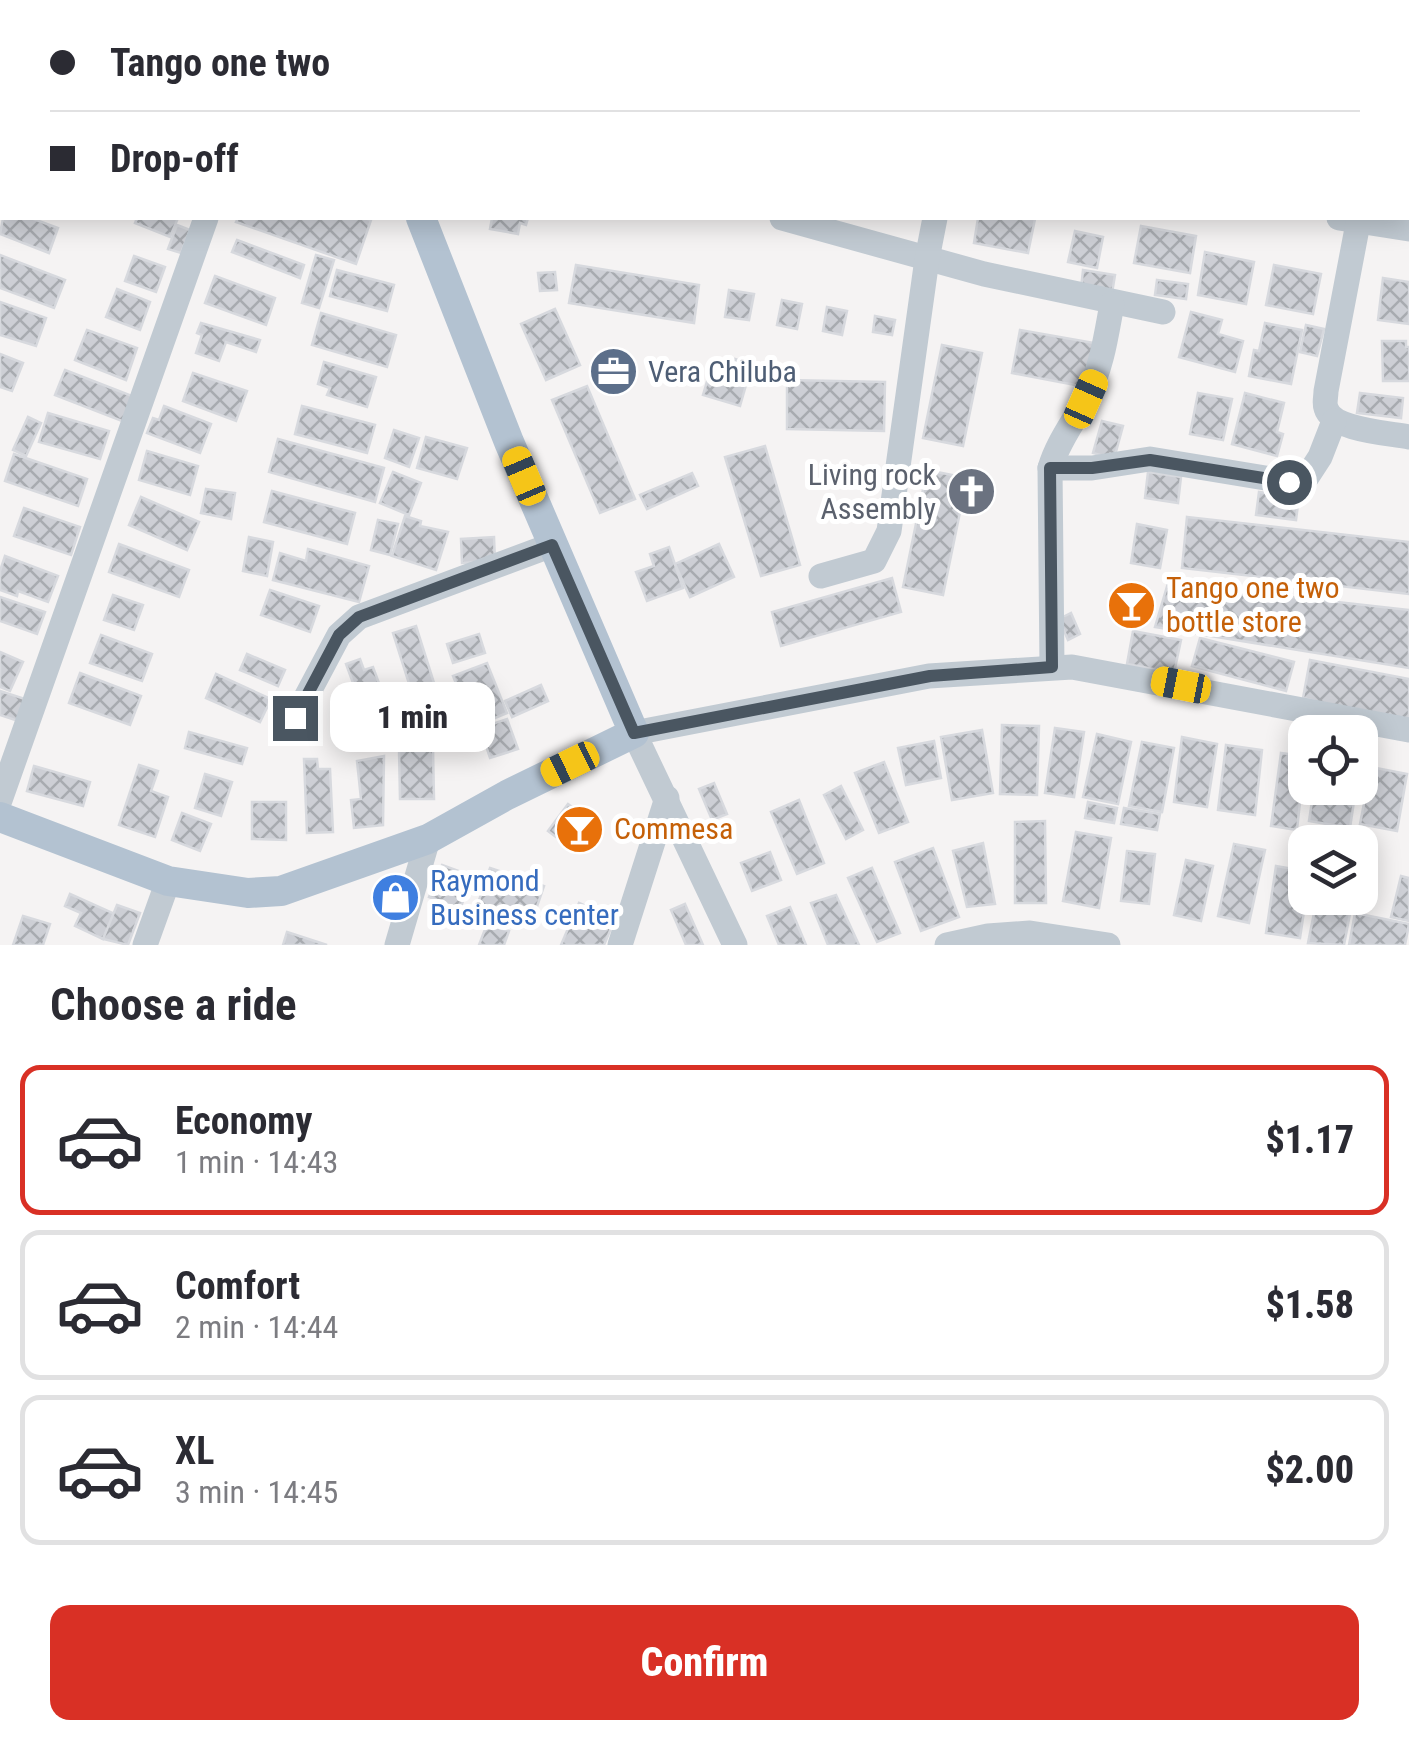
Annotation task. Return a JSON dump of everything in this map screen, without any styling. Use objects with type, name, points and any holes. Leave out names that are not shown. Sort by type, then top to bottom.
[{"type":"main road","points":[[0,817],[168,881],[248,893],[280,890],[428,839],[506,795],[634,733],[552,545],[422,220]]},
{"type":"street","points":[[0,800],[205,220]]},
{"type":"street","points":[[789,220],[926,259],[1112,304],[1163,312]]},
{"type":"street","points":[[821,576],[874,561],[889,531],[926,259],[936,220]]},
{"type":"street","points":[[1352,220],[1326,408],[1334,420],[1409,437]]},
{"type":"street","points":[[1362,220],[1409,229]]},
{"type":"street","points":[[1052,667],[1050,468],[1054,453],[1101,366],[1112,304]]},
{"type":"street","points":[[1050,468],[1092,468],[1150,460],[1289,482],[1307,477],[1320,458],[1334,420]]},
{"type":"street","points":[[295,718],[339,635],[359,617],[552,545]]},
{"type":"street","points":[[735,945],[634,733],[930,676],[1052,667],[1105,670],[1409,730]]},
{"type":"street","points":[[620,945],[667,798]]},
{"type":"street","points":[[397,945],[428,839]]},
{"type":"street","points":[[145,945],[168,881]]},
{"type":"street","points":[[947,945],[988,936],[1030,933],[1108,945]]},
{"type":"building","points":[[3,220],[36,220],[58,228],[49,253],[0,234]]},
{"type":"building","points":[[136,220],[177,220],[170,237],[135,223]]},
{"type":"building","points":[[237,220],[371,220],[356,264]]},
{"type":"building","points":[[492,220],[527,220],[526,225],[520,223],[518,234],[490,229]]},
{"type":"building","points":[[978,220],[1035,220],[1028,253],[974,243]]},
{"type":"building","points":[[177,225],[190,230],[181,253],[168,249]]},
{"type":"building","points":[[1141,226],[1196,236],[1190,273],[1134,263]]},
{"type":"building","points":[[1075,231],[1103,237],[1097,268],[1068,262]]},
{"type":"building","points":[[237,240],[304,265],[300,278],[232,252]]},
{"type":"building","points":[[1205,252],[1254,262],[1246,304],[1198,295]]},
{"type":"building","points":[[0,255],[65,280],[54,308],[0,288]]},
{"type":"building","points":[[316,255],[334,260],[319,308],[302,303]]},
{"type":"building","points":[[134,256],[165,267],[156,292],[125,281]]},
{"type":"building","points":[[576,265],[699,285],[694,323],[569,303]]},
{"type":"building","points":[[1274,265],[1321,274],[1313,314],[1266,305]]},
{"type":"building","points":[[337,270],[394,285],[387,311],[330,296]]},
{"type":"building","points":[[1083,270],[1115,275],[1112,293],[1081,289]]},
{"type":"building","points":[[555,272],[557,290],[540,291],[538,273]]},
{"type":"building","points":[[215,276],[275,298],[266,325],[205,303]]},
{"type":"building","points":[[1383,278],[1409,282],[1409,324],[1378,320]]},
{"type":"building","points":[[1157,280],[1188,284],[1186,299],[1155,295]]},
{"type":"building","points":[[117,289],[150,302],[140,330],[106,317]]},
{"type":"building","points":[[729,290],[754,294],[749,320],[725,317]]},
{"type":"building","points":[[782,300],[802,304],[797,329],[777,325]]},
{"type":"building","points":[[0,302],[46,318],[36,346],[0,335]]},
{"type":"building","points":[[827,307],[847,311],[842,335],[823,331]]},
{"type":"building","points":[[555,309],[580,365],[546,380],[521,324]]},
{"type":"building","points":[[1191,312],[1222,320],[1218,334],[1243,341],[1235,372],[1179,357]]},
{"type":"building","points":[[321,313],[396,335],[387,367],[312,345]]},
{"type":"building","points":[[875,316],[895,320],[892,335],[873,332]]},
{"type":"building","points":[[201,323],[260,340],[256,352],[226,342],[219,361],[196,353]]},
{"type":"building","points":[[1265,323],[1302,330],[1291,384],[1249,376]]},
{"type":"building","points":[[1306,325],[1324,329],[1317,356],[1300,352]]},
{"type":"building","points":[[87,330],[137,348],[126,380],[75,360]]},
{"type":"building","points":[[1020,330],[1094,343],[1086,387],[1012,373]]},
{"type":"building","points":[[1382,341],[1406,341],[1409,381],[1383,381]]},
{"type":"building","points":[[942,345],[982,353],[963,446],[923,438]]},
{"type":"building","points":[[0,354],[23,363],[12,391],[0,387]]},
{"type":"building","points":[[735,359],[752,364],[740,406],[703,395],[712,365],[732,370]]},
{"type":"building","points":[[324,362],[376,377],[367,407],[327,395],[330,388],[318,384]]},
{"type":"building","points":[[65,370],[137,398],[127,423],[55,395]]},
{"type":"building","points":[[193,373],[247,391],[236,421],[183,401]]},
{"type":"building","points":[[787,380],[885,382],[884,431],[787,429]]},
{"type":"building","points":[[587,386],[635,499],[600,513],[552,400]]},
{"type":"building","points":[[1198,393],[1232,399],[1223,440],[1190,434]]},
{"type":"building","points":[[1245,393],[1284,403],[1277,432],[1283,434],[1277,456],[1232,444]]},
{"type":"building","points":[[1360,393],[1403,398],[1401,418],[1357,413]]},
{"type":"building","points":[[164,406],[211,424],[200,453],[147,433],[153,418],[159,420]]},
{"type":"building","points":[[302,406],[375,425],[367,453],[295,434]]},
{"type":"building","points":[[48,413],[109,431],[100,459],[39,442]]},
{"type":"building","points":[[28,417],[41,423],[26,456],[13,450]]},
{"type":"building","points":[[1102,421],[1123,426],[1114,459],[1093,453]]},
{"type":"building","points":[[394,430],[419,438],[409,467],[385,458]]},
{"type":"building","points":[[426,437],[467,448],[457,479],[417,468]]},
{"type":"building","points":[[278,439],[384,468],[375,502],[269,472]]},
{"type":"building","points":[[765,446],[800,565],[761,576],[725,457]]},
{"type":"building","points":[[147,451],[198,466],[190,495],[139,480]]},
{"type":"building","points":[[14,454],[87,479],[78,506],[5,481]]},
{"type":"building","points":[[927,470],[967,478],[943,595],[903,587]]},
{"type":"building","points":[[393,472],[421,483],[409,515],[380,503]]},
{"type":"building","points":[[1148,472],[1181,477],[1178,503],[1145,498]]},
{"type":"building","points":[[692,473],[698,486],[647,509],[640,495]]},
{"type":"building","points":[[206,489],[235,493],[231,519],[201,513]]},
{"type":"building","points":[[272,491],[355,513],[347,544],[264,522]]},
{"type":"building","points":[[1259,492],[1299,497],[1296,520],[1256,515]]},
{"type":"building","points":[[141,497],[199,522],[187,550],[129,525]]},
{"type":"building","points":[[24,508],[80,527],[71,555],[14,536]]},
{"type":"building","points":[[405,516],[421,521],[420,526],[448,532],[436,570],[392,556]]},
{"type":"building","points":[[1187,517],[1409,542],[1409,594],[1182,568]]},
{"type":"building","points":[[378,520],[398,524],[390,555],[371,550]]},
{"type":"building","points":[[1137,524],[1167,530],[1160,568],[1131,563]]},
{"type":"building","points":[[249,537],[273,542],[267,576],[243,571]]},
{"type":"building","points":[[494,537],[495,561],[462,563],[461,539]]},
{"type":"building","points":[[119,544],[189,570],[179,597],[109,572]]},
{"type":"building","points":[[719,544],[734,577],[690,597],[675,564]]},
{"type":"building","points":[[669,547],[683,588],[647,601],[636,572],[654,566],[650,554]]},
{"type":"building","points":[[308,549],[369,566],[359,602],[273,580],[280,553],[306,561]]},
{"type":"building","points":[[5,556],[58,576],[48,602],[18,591],[17,596],[0,590]]},
{"type":"building","points":[[892,578],[901,612],[781,646],[772,612]]},
{"type":"building","points":[[1168,583],[1409,610],[1409,668],[1155,627]]},
{"type":"building","points":[[1128,589],[1143,591],[1140,616],[1125,615]]},
{"type":"building","points":[[270,590],[319,606],[310,632],[261,615]]},
{"type":"building","points":[[113,595],[143,605],[134,630],[104,620]]},
{"type":"building","points":[[0,597],[45,612],[37,634],[0,621]]},
{"type":"building","points":[[1071,613],[1080,634],[1068,640],[1059,619]]},
{"type":"building","points":[[416,626],[434,683],[411,690],[393,633]]},
{"type":"building","points":[[1133,631],[1181,640],[1174,673],[1127,664]]},
{"type":"building","points":[[479,634],[485,653],[453,663],[447,644]]},
{"type":"building","points":[[101,635],[152,654],[142,681],[90,663]]},
{"type":"building","points":[[1200,638],[1294,662],[1286,691],[1192,666]]},
{"type":"building","points":[[0,652],[23,662],[10,691],[0,687]]},
{"type":"building","points":[[247,654],[285,670],[278,686],[240,670]]},
{"type":"building","points":[[360,659],[364,670],[373,667],[390,713],[367,721],[346,664]]},
{"type":"building","points":[[1310,660],[1409,679],[1409,726],[1378,715],[1303,698]]},
{"type":"building","points":[[487,663],[507,713],[473,727],[453,676]]},
{"type":"building","points":[[80,673],[141,696],[130,725],[69,703]]},
{"type":"building","points":[[216,674],[271,699],[260,722],[206,698]]},
{"type":"building","points":[[541,685],[548,701],[512,717],[505,701]]},
{"type":"building","points":[[0,691],[25,699],[18,721],[0,715]]},
{"type":"building","points":[[507,719],[518,749],[490,758],[480,728]]},
{"type":"building","points":[[1002,725],[1039,726],[1037,795],[1000,794]]},
{"type":"building","points":[[1055,728],[1084,732],[1074,797],[1045,793]]},
{"type":"building","points":[[982,730],[993,793],[952,800],[941,737]]},
{"type":"building","points":[[189,732],[247,748],[242,764],[185,748]]},
{"type":"building","points":[[1097,734],[1131,742],[1118,804],[1083,797]]},
{"type":"building","points":[[1182,737],[1217,744],[1207,807],[1174,802]]},
{"type":"building","points":[[934,741],[941,778],[906,785],[898,748]]},
{"type":"building","points":[[1142,742],[1174,748],[1162,812],[1129,806]]},
{"type":"building","points":[[1226,745],[1262,750],[1255,815],[1218,810]]},
{"type":"building","points":[[433,748],[434,799],[400,799],[399,749]]},
{"type":"building","points":[[1281,753],[1288,754],[1288,805],[1300,805],[1298,825],[1288,825],[1288,829],[1271,826]]},
{"type":"building","points":[[384,756],[383,825],[354,828],[351,800],[361,799],[357,761]]},
{"type":"building","points":[[304,759],[317,759],[318,769],[330,769],[333,832],[307,833]]},
{"type":"building","points":[[884,762],[908,822],[879,833],[855,773]]},
{"type":"building","points":[[139,765],[158,771],[151,791],[168,797],[155,837],[119,825]]},
{"type":"building","points":[[34,766],[90,782],[83,806],[27,791]]},
{"type":"building","points":[[1378,768],[1407,774],[1397,831],[1360,824],[1364,805],[1378,805]]},
{"type":"building","points":[[205,774],[232,782],[221,816],[195,808]]},
{"type":"building","points":[[714,783],[727,814],[712,820],[699,789]]},
{"type":"building","points":[[841,786],[863,830],[846,839],[824,795]]},
{"type":"building","points":[[799,800],[824,863],[797,874],[771,812]]},
{"type":"building","points":[[252,802],[286,802],[286,840],[252,839]]},
{"type":"building","points":[[1088,802],[1117,808],[1114,823],[1085,818]]},
{"type":"building","points":[[568,804],[596,824],[576,852],[548,831]]},
{"type":"building","points":[[1311,805],[1353,805],[1350,825],[1309,821]]},
{"type":"building","points":[[1124,808],[1160,814],[1157,830],[1121,824]]},
{"type":"building","points":[[182,813],[211,824],[200,851],[172,840]]},
{"type":"building","points":[[1045,821],[1046,903],[1015,903],[1015,822]]},
{"type":"building","points":[[1076,832],[1111,838],[1099,908],[1063,901]]},
{"type":"building","points":[[983,843],[995,904],[967,907],[953,851]]},
{"type":"building","points":[[1234,844],[1265,850],[1249,923],[1218,916]]},
{"type":"building","points":[[933,848],[959,917],[921,931],[895,862]]},
{"type":"building","points":[[1127,851],[1155,854],[1149,904],[1121,901]]},
{"type":"building","points":[[770,852],[781,880],[752,891],[741,863]]},
{"type":"building","points":[[1186,860],[1213,866],[1201,921],[1174,915]]},
{"type":"building","points":[[442,865],[464,873],[457,892],[465,896],[460,909],[429,897]]},
{"type":"building","points":[[1276,866],[1288,868],[1288,915],[1303,915],[1300,938],[1266,933]]},
{"type":"building","points":[[490,868],[544,886],[531,924],[477,906]]},
{"type":"building","points":[[872,868],[900,933],[877,942],[848,878]]},
{"type":"building","points":[[1401,876],[1409,878],[1409,921],[1391,917]]},
{"type":"building","points":[[70,894],[115,914],[103,939],[75,926],[81,913],[65,906]]},
{"type":"building","points":[[836,895],[859,945],[828,945],[811,903]]},
{"type":"building","points":[[579,903],[615,919],[604,945],[561,945]]},
{"type":"building","points":[[685,904],[703,945],[686,945],[671,910]]},
{"type":"building","points":[[117,905],[140,913],[128,945],[103,939]]},
{"type":"building","points":[[790,907],[806,945],[779,945],[767,916]]},
{"type":"building","points":[[1314,915],[1350,915],[1344,945],[1308,943]]},
{"type":"building","points":[[1355,915],[1409,924],[1405,945],[1349,945]]},
{"type":"building","points":[[23,916],[50,924],[43,945],[13,945]]},
{"type":"building","points":[[487,924],[509,931],[504,945],[479,945]]},
{"type":"building","points":[[287,932],[327,945],[283,945]]},
{"type":"place","name":"Vera Chiluba","points":[[613,372]]},
{"type":"place","name":"Living rock Assembly","points":[[971,492]]},
{"type":"place","name":"Tango one two bottle store","points":[[1131,605]]},
{"type":"place","name":"Commesa","points":[[579,829]]},
{"type":"place","name":"Raymond Business center","points":[[395,898]]},
{"type":"route","points":[[295,718],[339,635],[359,617],[552,545],[634,733],[930,676],[1052,667],[1050,468],[1092,468],[1150,460],[1289,482]]}]
